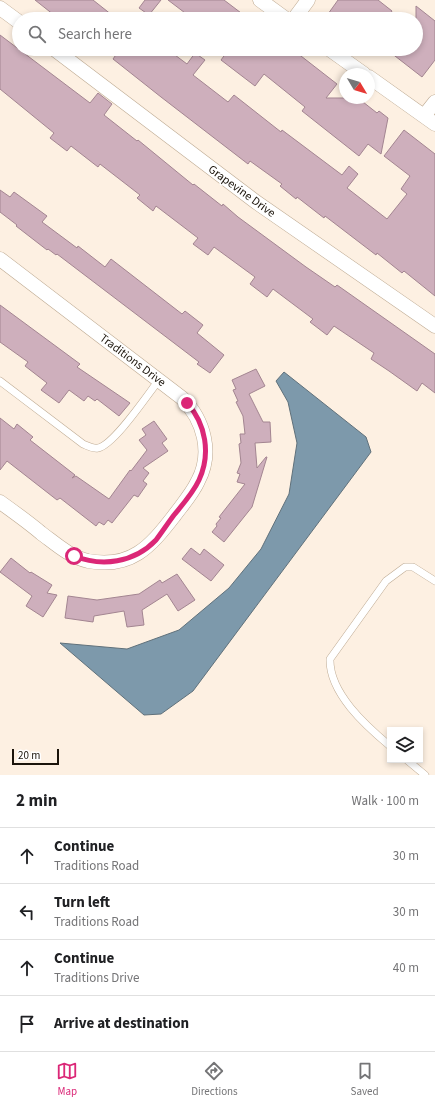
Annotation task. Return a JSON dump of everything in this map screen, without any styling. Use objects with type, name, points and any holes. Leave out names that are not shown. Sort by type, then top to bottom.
[{"type":"street","points":[[260,0],[276,12]]},
{"type":"street","points":[[299,12],[308,0]]},
{"type":"street","points":[[0,8],[12,17]]},
{"type":"street","name":"Grapevine Drive","points":[[63,56],[256,202],[435,326]]},
{"type":"street","points":[[339,56],[356,68]]},
{"type":"street","points":[[375,82],[429,120],[435,102]]},
{"type":"street","name":"Traditions Drive","points":[[0,259],[187,403],[197,416],[202,429],[205,444],[205,459],[199,480],[191,493],[156,540],[144,550],[125,559],[103,562],[81,558],[67,552],[0,502]]},
{"type":"lane","points":[[0,381],[83,444],[92,448],[100,448],[124,426],[159,380]]},
{"type":"lane","points":[[387,743],[355,713],[339,691],[333,681],[329,668],[330,659],[386,581],[405,567],[413,566],[435,581]]},
{"type":"lane","points":[[411,763],[425,775]]},
{"type":"water","points":[[284,372],[366,437],[371,452],[193,691],[161,714],[144,715],[60,643],[127,649],[179,630],[229,588],[261,549],[289,494],[297,443],[288,402],[276,381]]},
{"type":"building","points":[[35,0],[93,0],[108,12],[50,12]]},
{"type":"building","points":[[145,0],[161,0],[151,12],[145,12],[139,8]]},
{"type":"building","points":[[168,0],[224,0],[240,12],[184,12]]},
{"type":"building","points":[[338,0],[378,0],[392,11],[391,12],[329,12]]},
{"type":"building","points":[[416,6],[435,21],[435,60],[422,77],[395,56],[423,56],[423,12],[416,12]]},
{"type":"building","points":[[0,35],[12,44],[12,56],[28,56],[90,103],[98,93],[112,104],[104,115],[137,141],[138,140],[193,185],[194,184],[222,206],[223,204],[238,217],[306,267],[335,287],[337,285],[435,354],[435,393],[422,383],[417,391],[371,359],[374,353],[334,326],[327,335],[310,322],[313,319],[273,289],[267,297],[250,284],[255,277],[214,247],[208,255],[193,244],[198,238],[156,206],[153,211],[137,198],[140,195],[100,164],[98,167],[71,146],[67,151],[50,138],[54,133],[0,89]]},
{"type":"building","points":[[115,56],[176,56],[187,64],[193,56],[199,56],[205,60],[193,75],[228,102],[234,95],[281,132],[282,130],[342,175],[349,166],[358,174],[347,188],[387,219],[407,194],[401,189],[410,176],[384,156],[404,130],[435,154],[435,296],[404,271],[402,273],[377,253],[376,255],[325,216],[324,218],[297,197],[296,199],[280,186],[282,184],[250,161],[248,164],[113,59]]},
{"type":"building","points":[[224,56],[301,56],[337,84],[326,98],[339,98],[339,104],[366,104],[377,113],[379,111],[388,118],[381,154],[368,144],[359,156],[302,111],[305,107],[264,74],[255,86],[221,60]]},
{"type":"building","points":[[0,190],[10,197],[14,192],[47,216],[42,222],[77,248],[78,246],[105,267],[111,259],[182,314],[185,311],[203,325],[197,333],[224,355],[210,373],[197,364],[199,362],[57,254],[56,255],[48,249],[47,250],[16,226],[17,225],[0,212]]},
{"type":"building","points":[[0,305],[80,364],[77,367],[130,403],[119,416],[97,399],[95,401],[88,396],[84,401],[69,390],[59,403],[41,390],[47,383],[25,366],[28,362],[0,342]]},
{"type":"building","points":[[256,369],[265,386],[249,394],[263,422],[270,422],[271,442],[255,443],[257,468],[267,457],[252,507],[224,542],[212,532],[221,518],[219,517],[245,484],[237,482],[240,474],[237,473],[241,463],[239,444],[241,443],[240,434],[245,434],[243,416],[236,402],[238,401],[233,390],[236,389],[232,380]]},
{"type":"building","points":[[0,418],[14,429],[17,424],[33,437],[30,440],[75,475],[72,478],[76,476],[109,499],[147,450],[139,440],[146,435],[142,429],[154,421],[167,439],[162,443],[168,451],[143,468],[149,473],[143,481],[147,484],[138,497],[134,495],[112,523],[108,520],[104,525],[99,522],[96,526],[60,498],[57,500],[7,461],[0,470]]},
{"type":"building","points":[[191,548],[200,555],[204,549],[224,565],[211,581],[182,559]]},
{"type":"building","points":[[11,558],[30,573],[31,572],[52,585],[47,593],[57,595],[43,617],[26,606],[32,596],[0,572]]},
{"type":"building","points":[[177,574],[195,600],[178,611],[167,594],[142,610],[144,625],[127,627],[124,611],[94,616],[93,622],[65,618],[68,596],[97,600],[139,594],[160,580],[162,583]]},
{"type":"route","points":[[74,556],[88,561],[103,562],[117,561],[138,554],[156,540],[191,493],[199,480],[204,466],[205,444],[202,429],[197,416],[187,403]]}]
